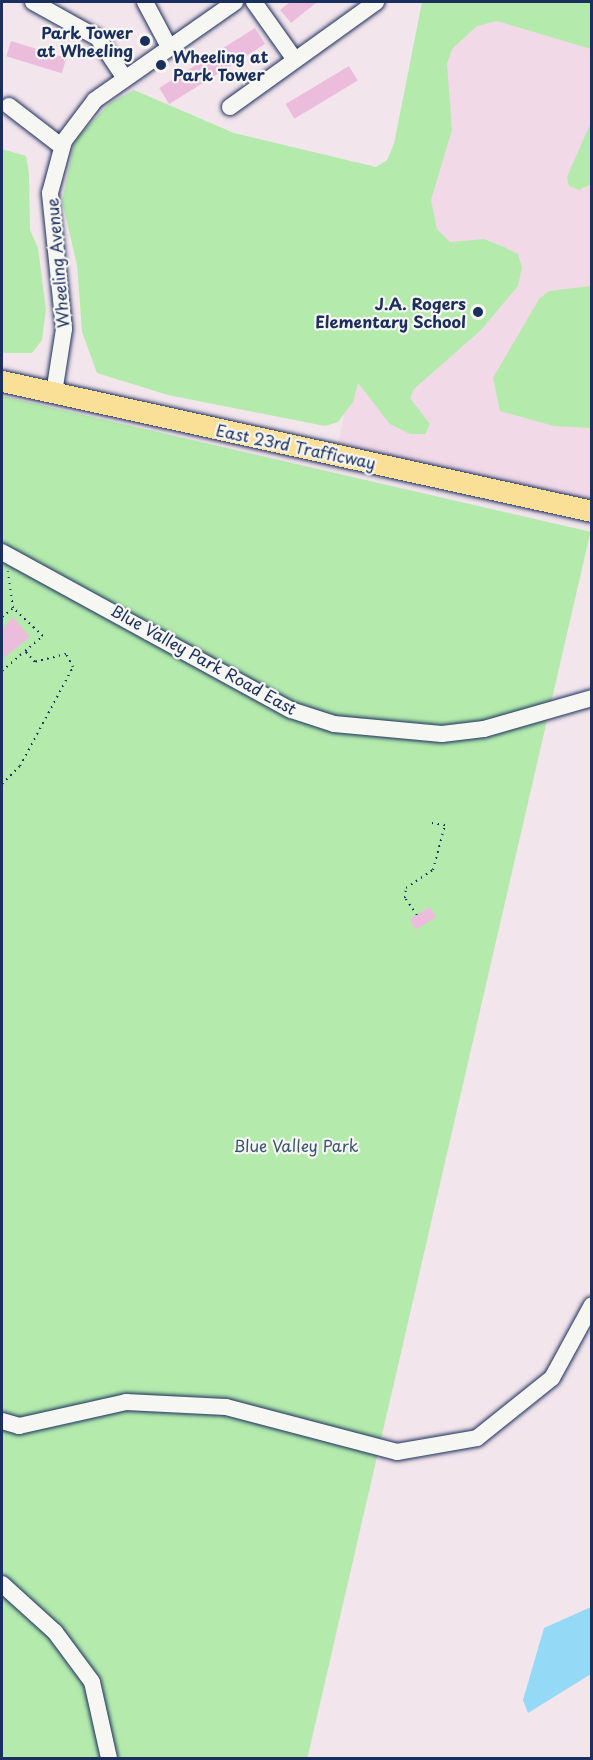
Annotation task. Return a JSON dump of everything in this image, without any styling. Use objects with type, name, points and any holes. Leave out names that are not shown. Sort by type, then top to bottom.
[{"type":"main road","name":"East 23rd Trafficway","points":[[2,381],[591,511]]},
{"type":"street","points":[[33,2],[98,38],[124,77]]},
{"type":"street","points":[[145,2],[168,47]]},
{"type":"street","name":"Wheeling Avenue","points":[[54,393],[64,329],[50,193],[62,146],[95,100],[124,77],[235,2]]},
{"type":"street","points":[[254,2],[295,60]]},
{"type":"street","points":[[230,107],[376,2]]},
{"type":"street","points":[[9,106],[62,146]]},
{"type":"street","name":"Blue Valley Park Road East","points":[[5,557],[291,710],[334,724],[381,732],[453,733],[484,729],[591,698]]},
{"type":"street","points":[[2,1436],[19,1426],[126,1402],[226,1407],[397,1452],[477,1438],[552,1378],[591,1305]]},
{"type":"street","points":[[2,1421],[19,1426]]},
{"type":"street","points":[[2,1584],[55,1632],[92,1682],[109,1758]]},
{"type":"path","points":[[2,671],[43,636],[13,608],[5,557]]},
{"type":"path","points":[[2,584],[8,584]]},
{"type":"path","points":[[2,618],[13,608]]},
{"type":"path","points":[[2,784],[20,766],[73,672],[73,662],[66,654],[35,662],[25,651]]},
{"type":"path","points":[[417,915],[405,898],[406,888],[433,870],[445,825],[427,822]]},
{"type":"shaded area","name":"J.A. Rogers Elementary School","points":[[427,2],[591,2],[591,500],[338,445]]},
{"type":"green space","points":[[422,2],[592,2],[591,49],[497,21],[477,26],[452,49],[447,64],[452,130],[431,200],[437,229],[450,242],[484,239],[504,247],[518,254],[522,267],[518,286],[481,330],[414,389],[410,398],[430,424],[425,434],[410,434],[390,424],[358,383],[353,402],[338,422],[325,426],[168,395],[97,373],[82,332],[77,265],[62,201],[75,140],[110,103],[134,90],[234,133],[376,167],[387,160],[394,144]]},
{"type":"green space","points":[[591,122],[591,184],[579,190],[569,186],[567,177]]},
{"type":"green space","points":[[2,149],[26,156],[29,173],[30,230],[38,248],[46,309],[42,340],[32,353],[2,353]]},
{"type":"green space","points":[[591,286],[591,428],[554,426],[500,411],[493,378],[539,299],[549,291]]},
{"type":"green space","name":"Blue Valley Park","points":[[2,396],[591,532],[307,1758],[2,1758]]},
{"type":"water","points":[[591,1607],[591,1674],[528,1713],[523,1700],[544,1628]]},
{"type":"building","points":[[290,2],[317,2],[291,23],[280,10]]},
{"type":"building","points":[[255,28],[265,44],[169,104],[159,88]]},
{"type":"building","points":[[11,41],[66,58],[62,73],[6,56]]},
{"type":"building","points":[[349,66],[358,81],[294,119],[286,104]]},
{"type":"building","points":[[13,617],[30,637],[2,659],[2,630]]},
{"type":"building","points":[[430,907],[436,917],[416,930],[409,919]]},
{"type":"place","name":"Park Tower at Wheeling","points":[[145,41]]},
{"type":"place","name":"Wheeling at Park Tower","points":[[161,65]]},
{"type":"place","name":"J.A. Rogers Elementary School","points":[[478,312]]}]
